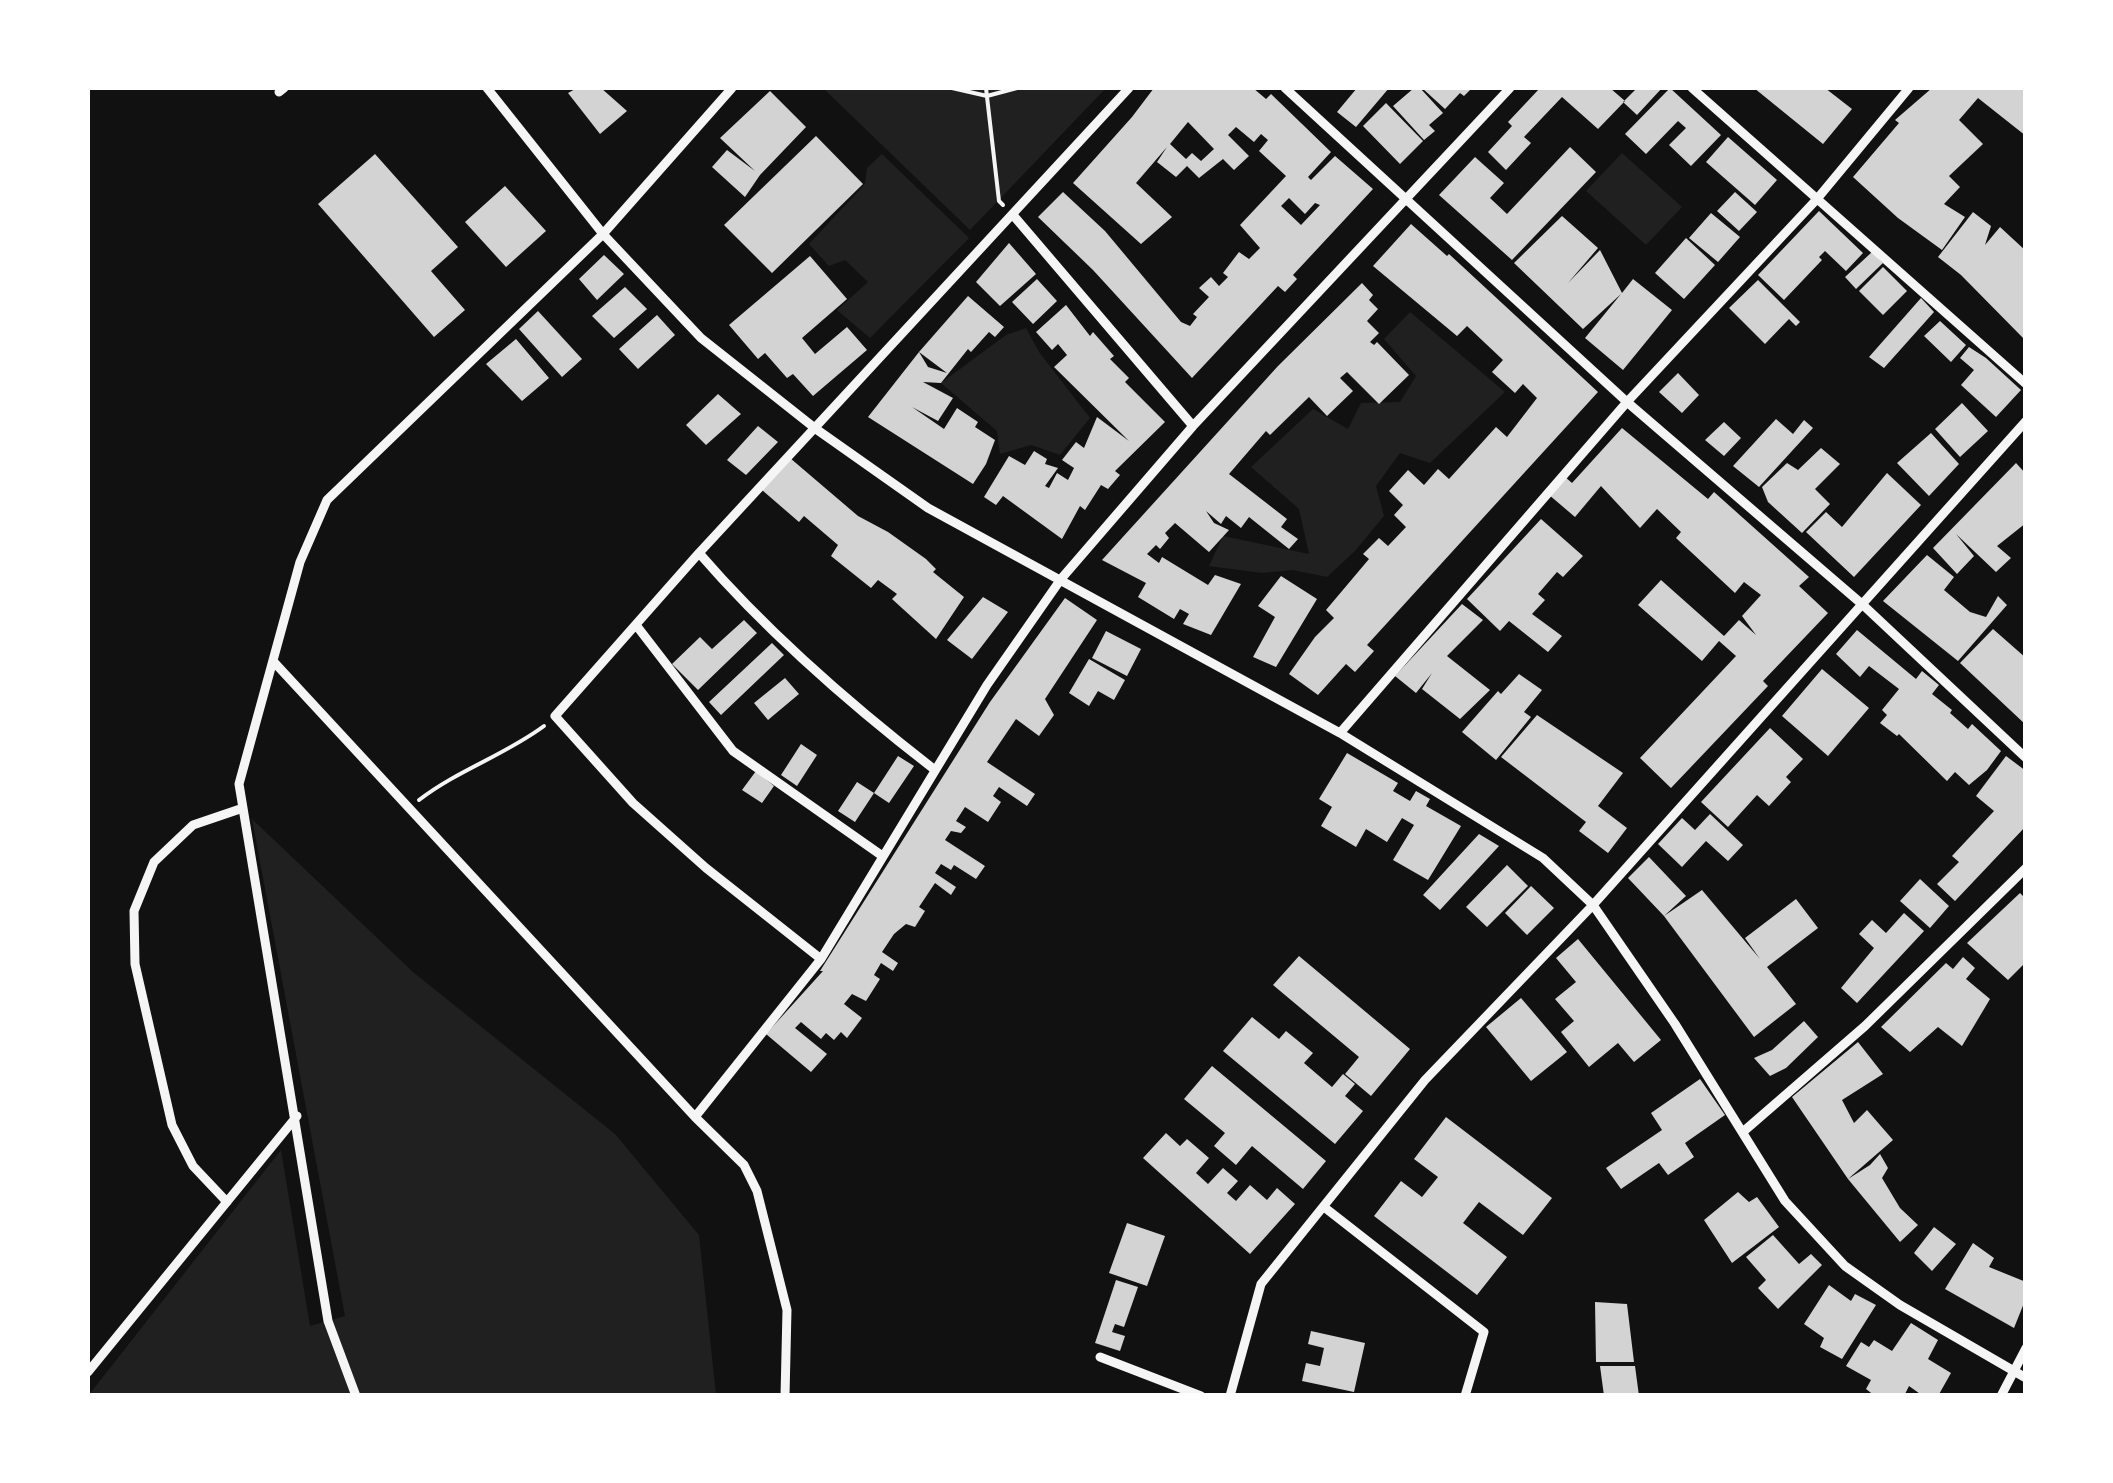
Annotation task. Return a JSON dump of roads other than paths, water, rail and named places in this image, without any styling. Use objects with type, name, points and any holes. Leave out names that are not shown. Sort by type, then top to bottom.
[{"type":"street","points":[[486,88],[603,234],[701,338],[816,429],[928,508],[1340,734],[1542,858],[1593,906],[1744,1132],[1785,1201],[1845,1266],[1900,1304],[2026,1378]]},
{"type":"street","points":[[356,1396],[328,1321],[239,784],[300,562],[327,500],[603,234],[732,88]]},
{"type":"street","points":[[821,959],[706,868],[633,803],[555,716],[699,553],[1129,88]]},
{"type":"street","points":[[1285,88],[1628,402],[1863,605],[2026,758]]},
{"type":"street","points":[[695,1117],[821,959],[987,685],[1061,579],[1193,426],[1510,88]]},
{"type":"street","points":[[1692,88],[2026,384]]},
{"type":"street","points":[[1340,734],[1628,402],[1817,199],[1910,88]]},
{"type":"street","points":[[1014,215],[1193,426]]},
{"type":"street","points":[[1230,1396],[1261,1284],[1426,1080],[1593,906],[2026,421]]},
{"type":"street","points":[[699,553],[865,716],[935,770]]},
{"type":"street","points":[[636,625],[734,750],[881,855]]},
{"type":"street","points":[[273,661],[695,1117],[744,1165],[758,1192],[786,1310],[785,1396]]},
{"type":"street","points":[[227,1202],[193,1166],[172,1125],[135,964],[134,911],[154,862],[192,826],[243,808]]},
{"type":"street","points":[[1744,1132],[1864,1026],[2026,868]]},
{"type":"street","points":[[88,1372],[297,1116]]},
{"type":"street","points":[[1324,1207],[1484,1332],[1465,1396]]},
{"type":"street","points":[[2001,1396],[2026,1348]]},
{"type":"street","points":[[1100,1357],[1202,1396]]}]
